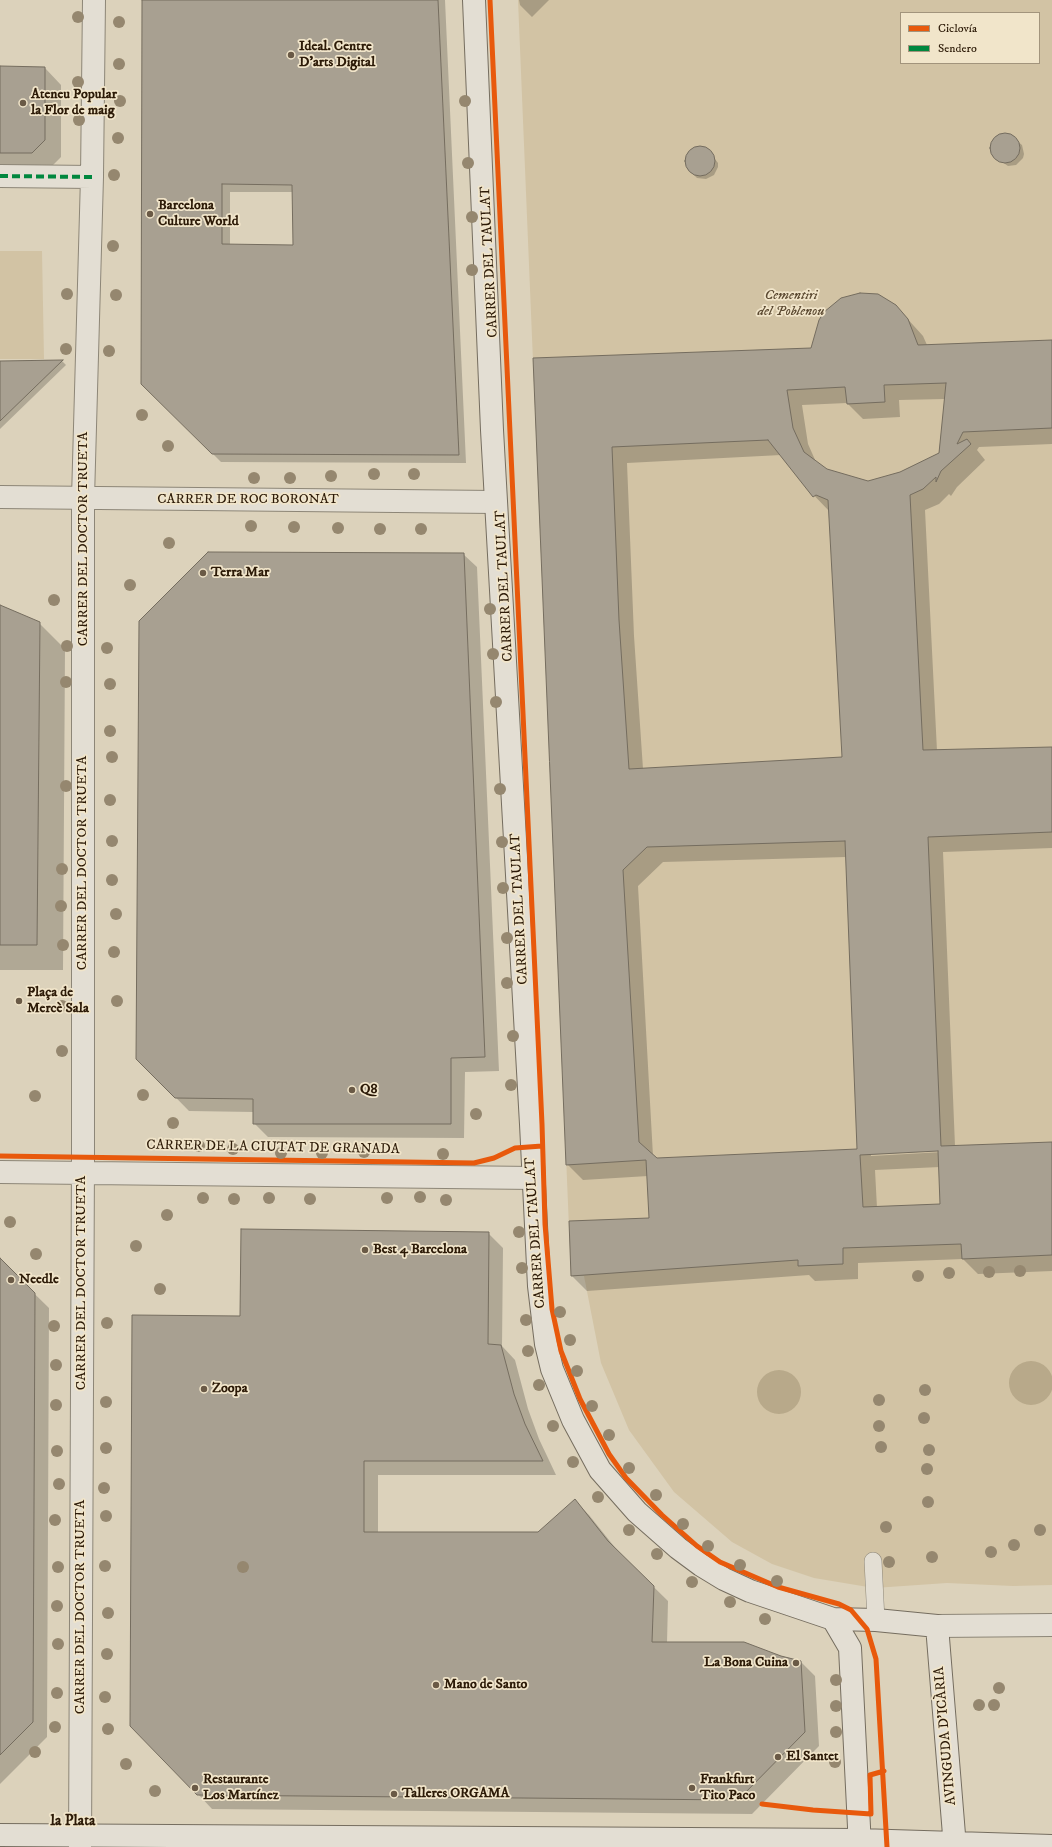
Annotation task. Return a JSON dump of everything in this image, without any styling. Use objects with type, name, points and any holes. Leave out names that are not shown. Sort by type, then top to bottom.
[{"type":"street","name":"CARRER DEL DOCTOR TRUETA","points":[[80,1841],[83,1173],[83,498],[92,176],[94,0]]},
{"type":"street","name":"CARRER DEL TAULAT","points":[[474,0],[495,502],[534,1178],[538,1286],[546,1344],[552,1368],[573,1420],[600,1470],[637,1512],[678,1548],[701,1565],[724,1578],[750,1591],[833,1619],[876,1620],[937,1626],[1052,1626]]},
{"type":"street","points":[[0,176],[92,176]]},
{"type":"street","name":"CARRER DE ROC BORONAT","points":[[0,497],[495,502]]},
{"type":"street","name":"CARRER DE LA CIUTAT DE GRANADA","points":[[0,1172],[534,1178]]},
{"type":"street","points":[[833,1619],[850,1648],[860,1844]]},
{"type":"street","name":"AVINGUDA D'ICÀRIA","points":[[937,1626],[955,1845]]},
{"type":"street","points":[[0,1835],[80,1841],[1052,1846]]},
{"type":"lane","points":[[873,1561],[876,1620]]},
{"type":"green space","name":"Cementiri del Poblenou","points":[[518,0],[1052,0],[1052,1585],[1013,1586],[947,1583],[874,1588],[814,1578],[772,1564],[732,1542],[674,1492],[629,1430],[601,1363],[584,1276],[571,1276]]},
{"type":"green space","points":[[0,251],[42,251],[44,359],[0,359]]},
{"type":"shaded area","points":[[1027,1361],[1035,1361],[1047,1367],[1053,1379],[1053,1387],[1047,1399],[1035,1405],[1027,1405],[1015,1399],[1009,1387],[1009,1379],[1015,1367]]},
{"type":"shaded area","points":[[775,1370],[783,1370],[795,1376],[801,1388],[801,1396],[795,1408],[783,1414],[775,1414],[763,1408],[757,1396],[757,1388],[763,1376]]},
{"type":"building","points":[[142,0],[438,0],[459,455],[212,454],[141,384]],"holes":[[[222,184],[292,185],[293,245],[222,244]]]},
{"type":"building","name":"Ateneu Popular la Flor de maig","points":[[0,66],[45,67],[45,140],[32,153],[0,153]]},
{"type":"building","points":[[1005,133],[1011,134],[1019,142],[1019,154],[1011,162],[1005,163],[999,162],[991,154],[990,148],[991,142],[999,134]]},
{"type":"building","points":[[700,146],[706,147],[714,155],[714,167],[706,175],[700,176],[694,175],[686,167],[685,161],[686,155],[694,147]]},
{"type":"building","points":[[860,293],[878,294],[896,305],[908,319],[918,345],[1052,340],[1052,428],[963,432],[957,444],[967,439],[971,444],[941,471],[936,482],[936,477],[923,489],[910,495],[923,750],[1052,747],[1052,832],[928,837],[941,1146],[1052,1142],[1052,1255],[962,1259],[961,1244],[843,1248],[843,1264],[798,1266],[798,1260],[571,1276],[569,1221],[649,1218],[646,1160],[566,1165],[533,358],[811,348],[819,320],[824,312],[841,298]],"holes":[[[946,383],[939,453],[900,472],[868,481],[827,469],[804,452],[793,428],[787,390],[845,387],[847,404],[885,402],[884,385]],[[768,440],[813,497],[816,495],[828,500],[842,757],[629,769],[619,620],[612,447]],[[845,841],[857,1149],[657,1158],[639,1142],[623,870],[647,847]],[[938,1151],[940,1204],[863,1207],[860,1155]]]},
{"type":"building","points":[[63,360],[0,421],[0,361]]},
{"type":"building","points":[[208,552],[464,553],[485,1057],[451,1058],[451,1124],[253,1124],[253,1099],[175,1098],[136,1059],[139,621]]},
{"type":"building","points":[[0,605],[40,622],[37,945],[0,945]]},
{"type":"building","points":[[241,1229],[489,1232],[488,1344],[501,1345],[514,1394],[525,1424],[543,1461],[364,1461],[364,1532],[538,1532],[575,1499],[608,1541],[654,1586],[652,1642],[744,1642],[781,1656],[801,1661],[805,1732],[738,1800],[197,1795],[130,1726],[132,1315],[240,1316]]},
{"type":"building","points":[[0,1258],[35,1293],[33,1722],[0,1755]]},
{"type":"marked path","points":[[0,176],[92,177]]},
{"type":"cycle path","points":[[490,0],[542,1124],[545,1224],[552,1309],[561,1351],[580,1399],[609,1454],[626,1478],[662,1515],[697,1546],[720,1562],[778,1587],[839,1604],[851,1610],[867,1629],[876,1659],[887,1847]]},
{"type":"cycle path","points":[[0,1156],[474,1163],[494,1158],[515,1148],[542,1146]]},
{"type":"cycle path","points":[[762,1804],[813,1810],[871,1814],[870,1775],[884,1771]]},
{"type":"place","name":"Ideal. Centre D'arts Digital","points":[[291,55]]},
{"type":"place","name":"Ateneu Popular la Flor de maig","points":[[23,103]]},
{"type":"place","name":"Barcelona Culture World","points":[[150,214]]},
{"type":"place","name":"Terra Mar","points":[[203,573]]},
{"type":"place","name":"Plaça de Mercè Sala","points":[[19,1001]]},
{"type":"place","name":"Q8","points":[[352,1090]]},
{"type":"place","name":"Best 4 Barcelona","points":[[365,1250]]},
{"type":"place","name":"Needle","points":[[11,1280]]},
{"type":"place","name":"Zoopa","points":[[204,1389]]},
{"type":"place","name":"La Bona Cuina","points":[[796,1663]]},
{"type":"place","name":"Mano de Santo","points":[[436,1685]]},
{"type":"place","name":"El Santet","points":[[778,1757]]},
{"type":"place","name":"Restaurante Los Martínez","points":[[195,1788]]},
{"type":"place","name":"Frankfurt Tito Paco","points":[[692,1788]]},
{"type":"place","name":"Talleres ORGAMA","points":[[394,1794]]},
{"type":"district","name":"la Plata","points":[[73,1822]]}]
